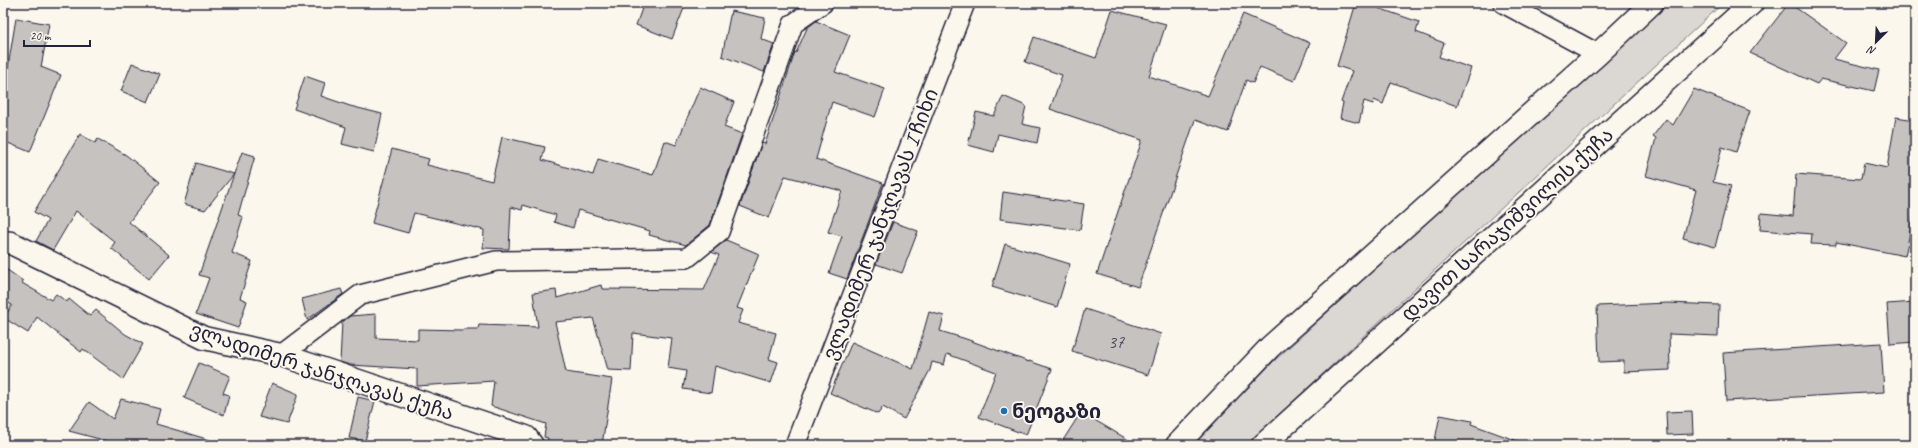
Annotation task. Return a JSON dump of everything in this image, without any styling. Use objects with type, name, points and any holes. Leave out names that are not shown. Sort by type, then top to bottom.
[{"type":"main road","points":[[1177,445],[1270,347],[1598,54],[1652,3]]},
{"type":"main road","name":"დავით სარაჯიშვილის ქუჩა","points":[[1263,445],[1752,3]]},
{"type":"main road","name":"ვლადიმერ ჯანჯღავას ქუჩა","points":[[3,242],[11,243],[204,338],[281,355],[526,437],[532,445]]},
{"type":"street","points":[[281,355],[360,296],[496,261],[687,258],[719,232],[793,24],[823,3]]},
{"type":"street","name":"ვლადიმერ ჯანჯღავას I ჩიხი","points":[[795,445],[965,3]]},
{"type":"street","points":[[1503,3],[1598,54]]},
{"type":"shaded area","points":[[1667,3],[1723,3],[1246,445],[1193,445],[1274,361]]},
{"type":"building","points":[[644,3],[686,3],[672,39],[636,25]]},
{"type":"building","points":[[1356,3],[1379,3],[1378,8],[1419,22],[1416,32],[1444,43],[1439,57],[1471,68],[1457,106],[1391,82],[1383,104],[1374,100],[1373,104],[1364,101],[1359,123],[1340,118],[1343,103],[1341,102],[1352,71],[1337,66]]},
{"type":"building","points":[[1789,3],[1846,43],[1834,59],[1879,70],[1874,91],[1821,79],[1817,84],[1750,53]]},
{"type":"building","points":[[1112,10],[1166,24],[1149,76],[1208,96],[1243,14],[1310,43],[1294,81],[1260,67],[1253,83],[1246,80],[1228,132],[1195,120],[1138,287],[1097,274],[1142,140],[1050,109],[1062,75],[1025,62],[1034,37],[1096,58]]},
{"type":"building","points":[[731,11],[765,18],[761,39],[774,44],[764,72],[722,56]]},
{"type":"building","points":[[16,18],[49,24],[41,67],[61,75],[30,152],[3,141],[3,78],[6,79]]},
{"type":"building","points":[[816,21],[850,35],[835,72],[885,89],[875,117],[832,102],[816,159],[883,183],[847,279],[829,273],[842,236],[828,232],[842,191],[785,176],[769,218],[740,206],[762,143],[765,144],[795,52],[796,53],[807,28]]},
{"type":"building","points":[[132,63],[160,74],[148,102],[121,91]]},
{"type":"building","points":[[305,76],[325,83],[321,96],[350,106],[382,114],[374,152],[342,144],[346,127],[294,109]]},
{"type":"building","points":[[700,87],[734,102],[724,127],[742,134],[710,225],[686,245],[649,235],[650,231],[578,210],[573,228],[554,222],[556,215],[523,205],[522,210],[511,207],[509,249],[483,248],[484,230],[414,213],[408,233],[372,223],[392,149],[429,159],[427,165],[492,181],[502,137],[545,147],[542,160],[593,175],[598,159],[653,175],[665,141],[676,145]]},
{"type":"building","points":[[1694,89],[1750,111],[1736,152],[1722,147],[1713,182],[1731,186],[1715,247],[1683,238],[1696,190],[1646,176],[1656,138],[1653,136],[1666,119],[1673,125]]},
{"type":"building","points":[[1003,96],[1026,106],[1022,124],[1040,128],[1037,143],[998,134],[994,152],[968,145],[976,112],[994,116]]},
{"type":"building","points":[[1896,117],[1915,120],[1915,208],[1905,256],[1836,242],[1836,245],[1811,244],[1812,234],[1760,230],[1761,213],[1793,216],[1796,174],[1861,179],[1864,163],[1887,168]]},
{"type":"building","points":[[80,134],[95,143],[98,139],[126,155],[160,182],[129,222],[169,255],[149,279],[111,248],[115,242],[76,211],[53,250],[36,241],[48,220],[34,212]]},
{"type":"building","points":[[242,152],[255,156],[238,215],[243,217],[232,253],[252,261],[240,298],[247,301],[238,328],[196,314],[209,278],[199,275]]},
{"type":"building","points":[[196,163],[234,174],[205,210],[184,204]]},
{"type":"building","points":[[1003,192],[1084,204],[1080,230],[1000,219]]},
{"type":"building","points":[[893,222],[918,231],[902,273],[876,264]]},
{"type":"building","points":[[726,240],[759,254],[737,308],[743,310],[738,323],[776,333],[769,359],[778,362],[771,383],[715,366],[711,393],[683,389],[686,371],[668,368],[672,338],[633,333],[631,371],[608,370],[593,318],[555,322],[566,372],[612,379],[602,445],[547,445],[548,438],[544,437],[546,424],[491,406],[494,381],[417,386],[417,369],[350,365],[340,362],[342,322],[350,316],[376,314],[376,338],[418,340],[418,329],[463,330],[478,329],[479,325],[538,327],[533,293],[556,290],[557,298],[601,285],[602,289],[704,290],[719,255],[711,252]]},
{"type":"building","points":[[1005,244],[1070,264],[1057,307],[992,287]]},
{"type":"building","points":[[3,267],[23,281],[22,283],[51,300],[56,294],[67,302],[69,299],[90,316],[96,310],[125,334],[143,344],[123,379],[83,349],[81,352],[37,317],[28,333],[4,318],[12,305],[8,303],[3,309]]},
{"type":"building","points":[[341,289],[343,294],[307,320],[302,299]]},
{"type":"building","points":[[1915,302],[1915,342],[1890,344],[1887,304]]},
{"type":"building","points":[[1668,303],[1719,305],[1718,336],[1669,334],[1670,370],[1624,372],[1624,361],[1599,362],[1597,306]]},
{"type":"building","points":[[1085,309],[1161,334],[1148,375],[1072,351]]},
{"type":"building","points":[[929,312],[944,316],[940,331],[1052,369],[1026,435],[979,417],[996,372],[947,354],[944,365],[932,362],[930,370],[904,419],[883,407],[878,414],[830,393],[852,342],[913,369]]},
{"type":"building","points":[[1881,343],[1884,392],[1726,401],[1723,353]]},
{"type":"building","points":[[199,363],[230,376],[223,393],[229,395],[224,415],[184,398]]},
{"type":"building","points":[[272,383],[298,394],[287,424],[259,417]]},
{"type":"building","points":[[358,397],[375,401],[365,441],[349,438]]},
{"type":"building","points":[[121,399],[160,409],[156,424],[210,440],[209,445],[122,445],[69,431],[89,402],[113,419]]},
{"type":"building","points":[[1692,411],[1693,434],[1667,435],[1666,412]]},
{"type":"building","points":[[1081,412],[1137,445],[1060,445]]},
{"type":"building","points":[[1440,415],[1472,421],[1471,424],[1523,443],[1522,445],[1434,445]]},
{"type":"place","name":"ნეოგაზი","points":[[1004,411]]}]
